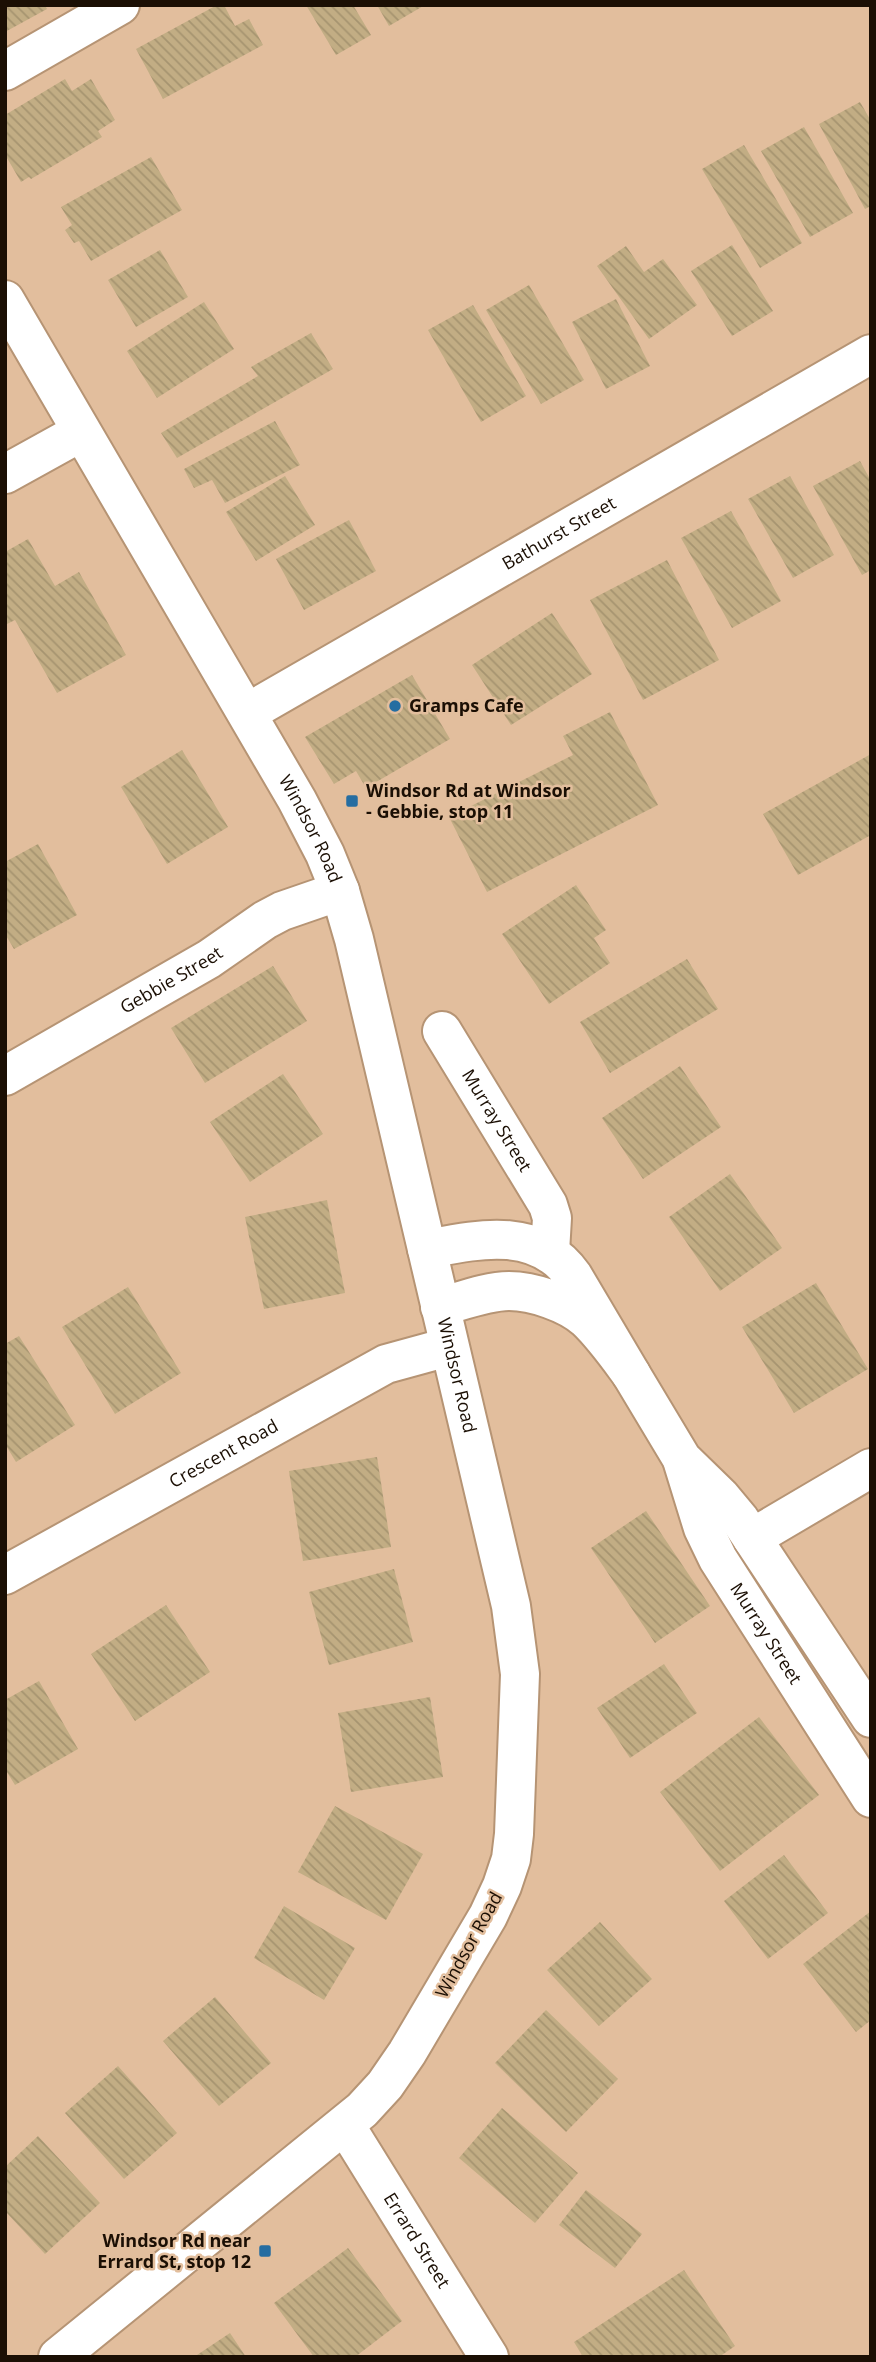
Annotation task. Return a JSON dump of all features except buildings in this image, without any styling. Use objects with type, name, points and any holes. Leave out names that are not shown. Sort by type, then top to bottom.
[{"type":"street","points":[[5,71],[120,5]]},
{"type":"street","name":"Windsor Road","points":[[5,300],[297,800],[325,854],[340,891],[358,953],[448,1347],[511,1606],[519,1648],[521,1702],[513,1847],[495,1904],[407,2053],[374,2098],[345,2125],[58,2357]]},
{"type":"street","name":"Bathurst Street","points":[[247,713],[871,354]]},
{"type":"street","points":[[5,474],[81,432]]},
{"type":"street","name":"Gebbie Street","points":[[5,1076],[209,959],[265,920],[282,911],[340,891]]},
{"type":"street","name":"Murray Street","points":[[442,1031],[545,1198],[552,1218],[550,1252]]},
{"type":"street","name":"Murray Street","points":[[427,1249],[466,1242],[525,1242],[550,1252],[566,1266],[682,1459],[703,1528],[718,1559],[871,1798]]},
{"type":"street","name":"Murray Street","points":[[440,1307],[503,1292],[522,1292],[542,1297],[586,1319],[631,1374]]},
{"type":"street","name":"Crescent Road","points":[[5,1575],[386,1364],[448,1347]]},
{"type":"street","name":"Murray Street","points":[[682,1459],[720,1496],[752,1538],[871,1717]]},
{"type":"street","points":[[718,1559],[871,1468]]},
{"type":"street","name":"Errard Street","points":[[345,2125],[489,2357]]},
{"type":"place","name":"Gramps Cafe","points":[[395,706]]},
{"type":"place","name":"Windsor Rd at Windsor - Gebbie, stop 11","points":[[352,801]]},
{"type":"place","name":"Windsor Rd near Errard St, stop 12","points":[[265,2251]]}]
